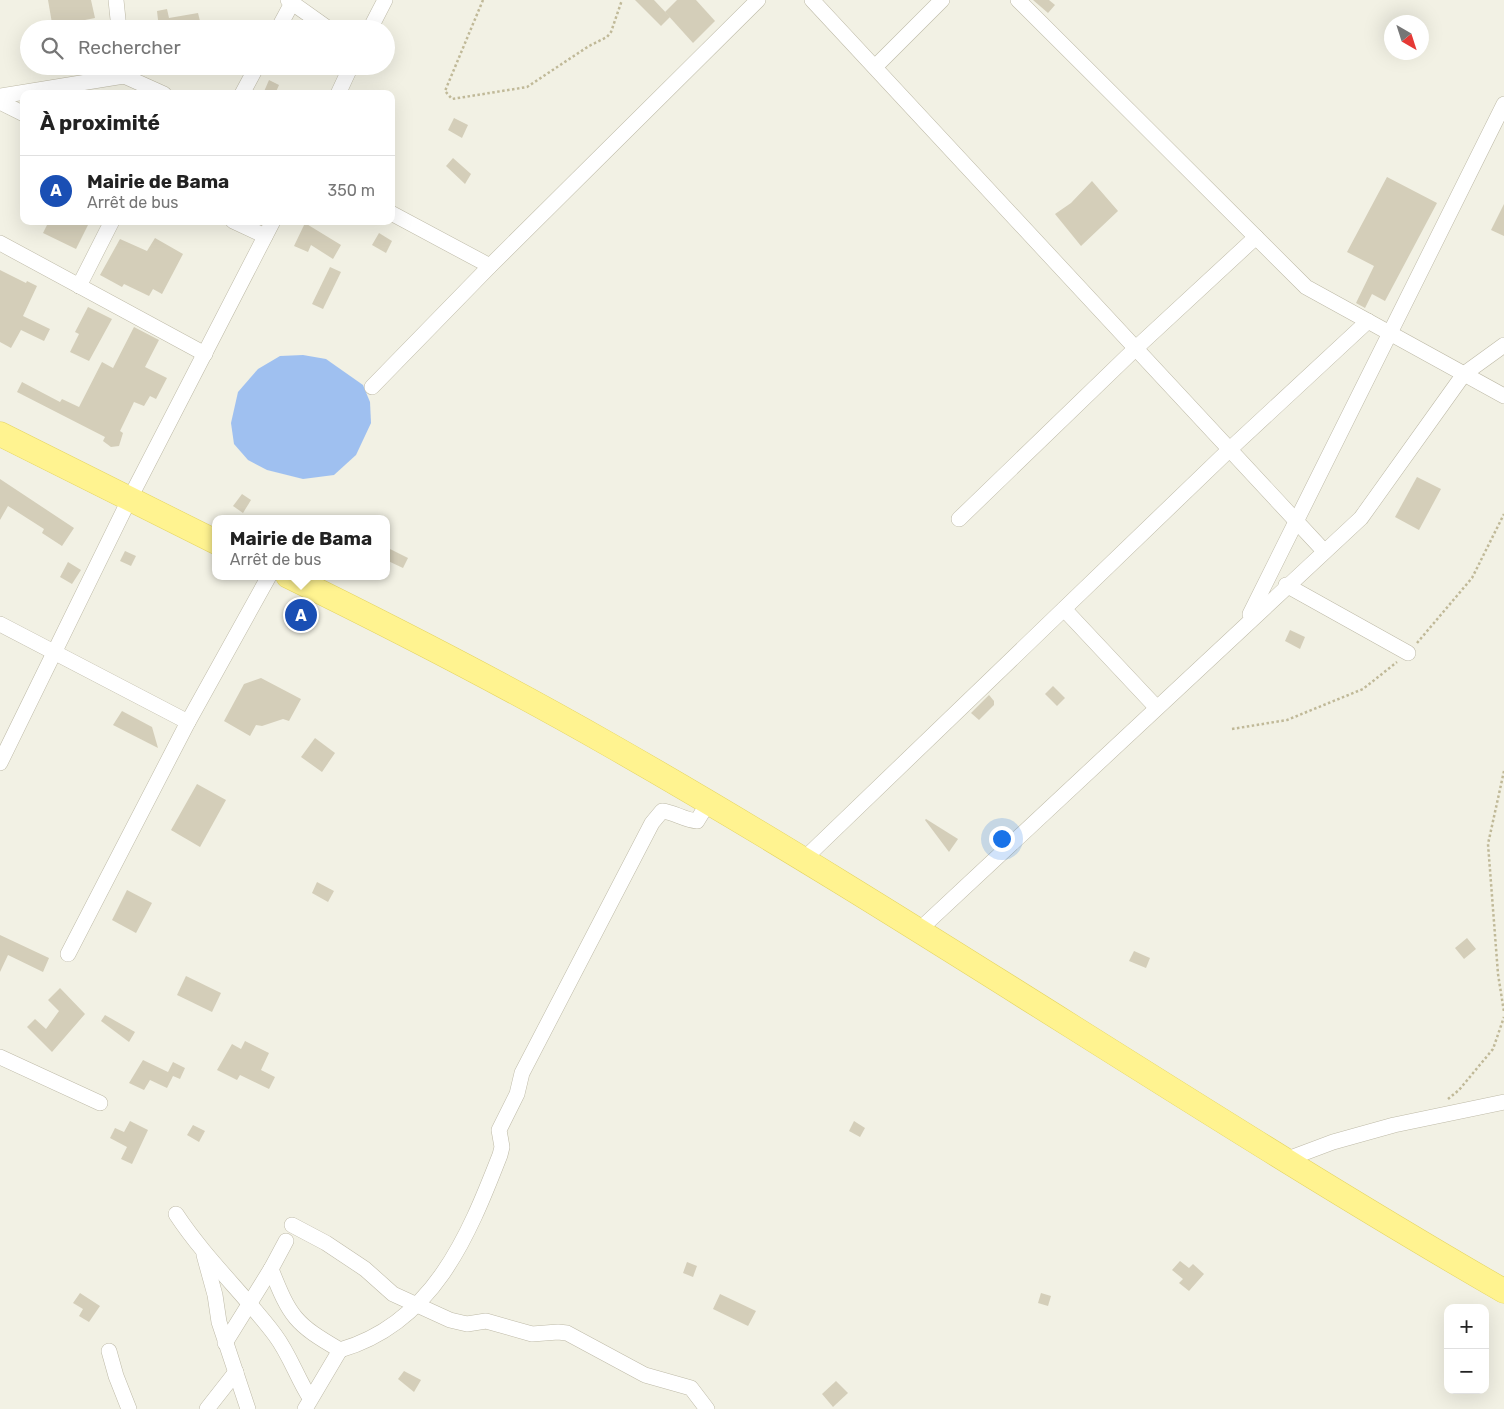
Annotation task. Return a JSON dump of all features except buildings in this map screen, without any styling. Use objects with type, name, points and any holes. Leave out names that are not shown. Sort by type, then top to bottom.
[{"type":"main road","points":[[0,434],[212,540]]},
{"type":"main road","points":[[296,580],[446,655],[607,743],[708,802],[1285,1160],[1504,1290]]},
{"type":"street","points":[[116,0],[118,20]]},
{"type":"street","points":[[374,20],[384,0]]},
{"type":"street","points":[[372,387],[490,266],[758,0]]},
{"type":"street","points":[[812,0],[1324,551]]},
{"type":"street","points":[[874,67],[942,0]]},
{"type":"street","points":[[1018,0],[1306,287],[1504,396]]},
{"type":"street","points":[[282,20],[290,1],[316,20]]},
{"type":"street","points":[[30,90],[104,75]]},
{"type":"street","points":[[131,75],[157,90]]},
{"type":"street","points":[[244,90],[252,75]]},
{"type":"street","points":[[340,90],[347,75]]},
{"type":"street","points":[[0,96],[20,92]]},
{"type":"street","points":[[0,102],[20,112]]},
{"type":"street","points":[[1246,622],[1504,104]]},
{"type":"street","points":[[395,215],[490,266]]},
{"type":"street","points":[[79,286],[110,225]]},
{"type":"street","points":[[242,225],[265,236]]},
{"type":"street","points":[[0,763],[129,500],[271,225]]},
{"type":"street","points":[[959,520],[1136,348],[1256,237]]},
{"type":"street","points":[[0,243],[205,354]]},
{"type":"street","points":[[803,860],[1230,450],[1368,321]]},
{"type":"street","points":[[918,931],[1246,622],[1361,518],[1464,374],[1504,345]]},
{"type":"street","points":[[68,954],[188,722],[267,580]]},
{"type":"street","points":[[1286,585],[1408,653]]},
{"type":"street","points":[[1064,609],[1156,707]]},
{"type":"street","points":[[0,624],[188,722]]},
{"type":"street","points":[[308,1404],[340,1350],[357,1345],[418,1304],[446,1270],[463,1243],[500,1155],[502,1147],[499,1130],[516,1094],[522,1073],[652,823],[662,811],[673,812],[691,821],[697,821],[708,802]]},
{"type":"street","points":[[0,1057],[100,1103]]},
{"type":"street","points":[[1285,1160],[1333,1142],[1394,1125],[1504,1102]]},
{"type":"street","points":[[176,1214],[202,1249],[249,1304],[292,1359],[308,1404]]},
{"type":"street","points":[[292,1225],[326,1243],[365,1269],[393,1294],[450,1320],[467,1324],[486,1322],[532,1334],[568,1333],[645,1375],[691,1388],[707,1409]]},
{"type":"street","points":[[224,1343],[271,1269],[286,1241]]},
{"type":"street","points":[[202,1249],[211,1279],[224,1343],[248,1409]]},
{"type":"street","points":[[271,1269],[285,1304],[295,1320],[316,1336],[340,1350]]},
{"type":"street","points":[[109,1351],[116,1376],[129,1409]]},
{"type":"street","points":[[207,1409],[236,1372]]},
{"type":"path","points":[[484,0],[445,91],[452,99],[527,87],[546,76],[589,46],[607,37],[611,32],[622,0]]},
{"type":"path","points":[[1504,771],[1488,844],[1498,974],[1504,1012]]},
{"type":"path","points":[[1498,974],[1504,974]]},
{"type":"path","points":[[1445,1102],[1459,1090],[1493,1049],[1504,1017]]},
{"type":"water","points":[[303,355],[326,359],[363,385],[370,402],[371,423],[356,455],[334,475],[303,479],[267,470],[248,460],[234,444],[231,423],[238,392],[258,369],[280,356]]},
{"type":"place","name":"Mairie de Bama","points":[[301,615]]}]
